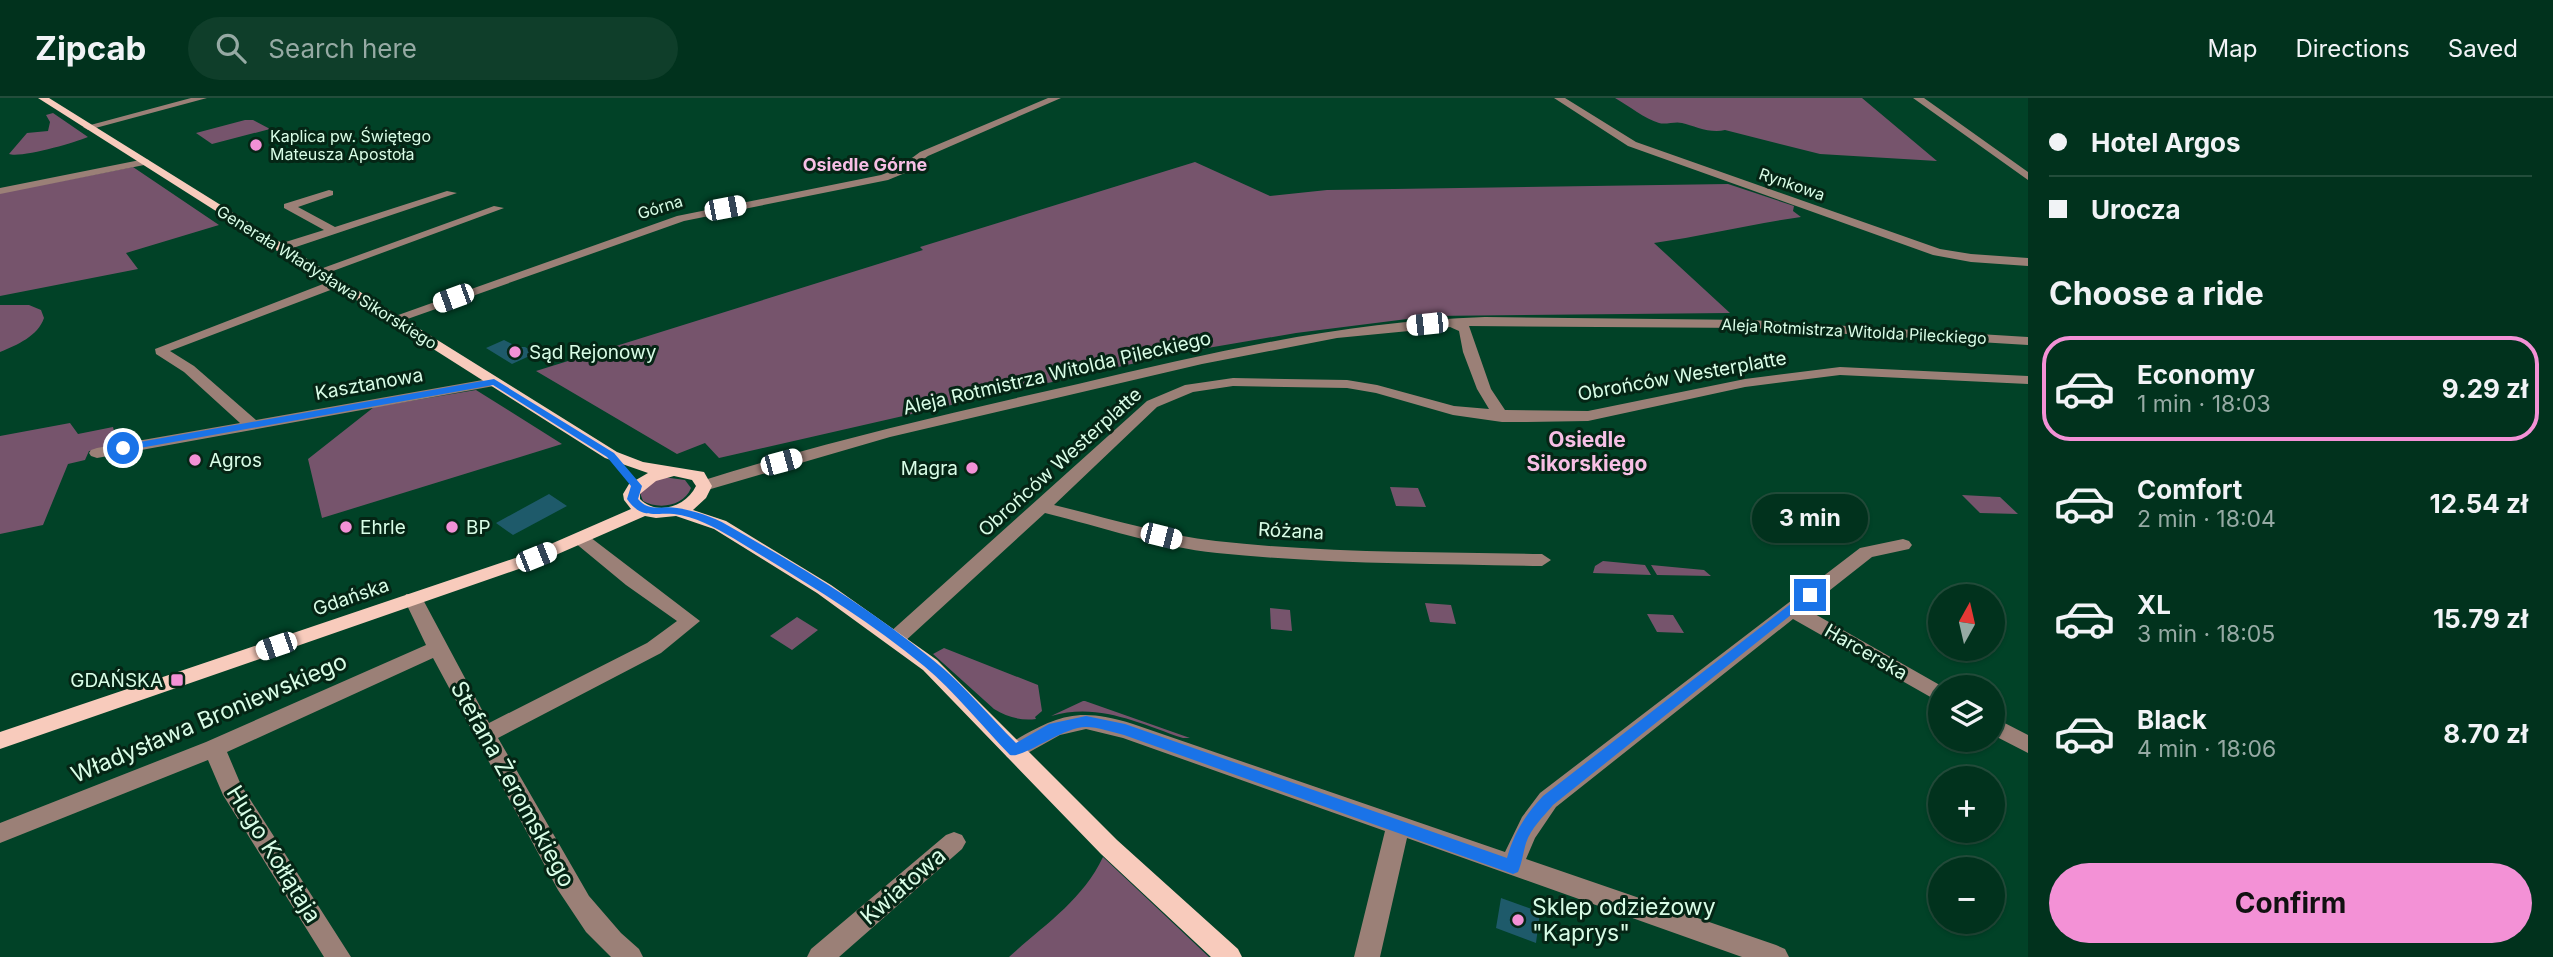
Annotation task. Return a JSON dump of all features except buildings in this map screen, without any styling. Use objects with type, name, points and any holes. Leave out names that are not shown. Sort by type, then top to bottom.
[{"type":"main road","name":"Generała Władysława Sikorskiego","points":[[43,98],[611,455],[638,466],[664,472],[683,471],[699,488]]},
{"type":"main road","name":"Generała Władysława Sikorskiego","points":[[611,455],[638,498]]},
{"type":"main road","name":"Gdańska","points":[[0,741],[536,557],[588,534],[638,498],[648,477],[664,472]]},
{"type":"main road","points":[[675,510],[699,488],[720,525]]},
{"type":"main road","points":[[638,498],[662,512],[675,510],[720,525],[824,589],[896,638],[930,665],[1109,847],[1228,957]]},
{"type":"street","points":[[89,127],[202,98]]},
{"type":"street","name":"Górna","points":[[394,319],[681,218],[892,175],[924,154],[1056,98]]},
{"type":"street","name":"Rynkowa","points":[[1559,98],[1632,144],[1676,162],[1937,252],[1971,258],[2028,262]]},
{"type":"street","points":[[1918,98],[2028,177]]},
{"type":"street","points":[[0,191],[145,162]]},
{"type":"street","points":[[280,248],[451,193]]},
{"type":"street","points":[[329,194],[288,206],[334,231]]},
{"type":"street","points":[[318,272],[498,208]]},
{"type":"street","points":[[251,424],[189,369],[161,351],[206,331],[336,283]]},
{"type":"street","name":"Aleja Rotmistrza Witolda Pileckiego","points":[[699,488],[758,468],[1025,401],[1235,352],[1368,331],[1456,327],[1623,327],[1680,323],[1838,327],[2028,341]]},
{"type":"street","points":[[1456,327],[1469,342],[1484,389],[1502,416]]},
{"type":"street","name":"Obrońców Westerplatte","points":[[896,638],[1152,404],[1190,388],[1233,382],[1347,384],[1377,389],[1435,407],[1502,416],[1588,416],[1745,383],[1840,371],[2028,380]]},
{"type":"street","name":"Kasztanowa","points":[[97,453],[494,382]]},
{"type":"street","name":"Różana","points":[[1042,507],[1180,541],[1216,547],[1356,556],[1542,560]]},
{"type":"street","points":[[485,735],[654,648],[690,621],[633,581],[588,534]]},
{"type":"street","points":[[1513,867],[1520,840],[1530,821],[1548,800],[1866,552],[1903,545]]},
{"type":"street","name":"Stefana Żeromskiego","points":[[413,599],[436,648],[572,892],[614,946],[629,957]]},
{"type":"street","name":"Harcerska","points":[[1791,610],[1928,688]]},
{"type":"street","name":"Władysława Broniewskiego","points":[[0,833],[214,748],[436,648]]},
{"type":"street","points":[[1015,751],[1054,728],[1086,721],[1125,730],[1776,957]]},
{"type":"street","points":[[2005,732],[2028,744]]},
{"type":"street","name":"Hugo Kołłątaja","points":[[214,748],[231,789],[338,957]]},
{"type":"street","points":[[1367,957],[1398,826]]},
{"type":"street","name":"Kwiatowa","points":[[820,957],[954,842]]},
{"type":"shaded area","points":[[1615,98],[1862,98],[1937,161],[1820,154],[1725,130],[1708,130],[1679,123],[1659,123]]},
{"type":"shaded area","points":[[53,113],[88,137],[36,152],[9,154],[27,133],[48,131],[50,122],[46,115]]},
{"type":"shaded area","points":[[253,120],[270,129],[212,144],[196,133]]},
{"type":"shaded area","points":[[1195,162],[1270,196],[1327,190],[1728,184],[1794,206],[1793,211],[1801,217],[1654,243],[1730,313],[1431,316],[1296,333],[1184,352],[719,458],[705,443],[677,454],[536,371],[923,250],[920,247]]},
{"type":"shaded area","points":[[133,167],[219,225],[126,253],[138,269],[0,296],[0,193]]},
{"type":"shaded area","points":[[0,305],[29,305],[41,310],[44,318],[32,335],[0,352]]},
{"type":"shaded area","points":[[476,390],[562,444],[322,518],[308,459],[374,407]]},
{"type":"shaded area","points":[[70,423],[78,434],[113,427],[117,443],[110,449],[89,451],[85,460],[68,464],[43,525],[0,534],[0,436]]},
{"type":"shaded area","points":[[663,477],[685,480],[691,488],[688,494],[670,505],[643,501],[640,493],[648,483]]},
{"type":"shaded area","points":[[1390,487],[1418,488],[1426,507],[1396,506]]},
{"type":"shaded area","points":[[1962,495],[2000,497],[2018,514],[1980,513]]},
{"type":"shaded area","points":[[1603,561],[1645,565],[1651,575],[1593,573],[1595,566]]},
{"type":"shaded area","points":[[1651,565],[1704,570],[1711,576],[1657,575]]},
{"type":"shaded area","points":[[1425,603],[1451,605],[1456,624],[1430,622]]},
{"type":"shaded area","points":[[1270,608],[1290,610],[1292,631],[1271,629]]},
{"type":"shaded area","points":[[1647,614],[1673,615],[1684,633],[1657,632]]},
{"type":"shaded area","points":[[797,617],[818,630],[792,650],[770,636]]},
{"type":"shaded area","points":[[944,648],[1038,685],[1042,711],[1036,719],[1025,719],[994,709],[933,654]]},
{"type":"shaded area","points":[[1083,701],[1190,738],[1102,713],[1068,712],[1051,716]]},
{"type":"shaded area","points":[[1103,857],[1209,957],[1009,957],[1073,900]]},
{"type":"place","name":"Kaplica pw. Świętego Mateusza Apostoła","points":[[256,145]]},
{"type":"place","name":"Sąd Rejonowy","points":[[515,352]]},
{"type":"place","name":"Agros","points":[[195,460]]},
{"type":"place","name":"Magra","points":[[972,468]]},
{"type":"place","name":"Ehrle","points":[[346,527]]},
{"type":"place","name":"BP","points":[[452,527]]},
{"type":"place","name":"GDAŃSKA","points":[[177,680]]},
{"type":"place","name":"Sklep odzieżowy \"Kaprys\"","points":[[1518,920]]},
{"type":"district","name":"Osiedle Górne","points":[[865,164]]},
{"type":"district","name":"Osiedle Sikorskiego","points":[[1587,451]]},
{"type":"route","points":[[123,448],[494,382],[611,455],[637,486],[632,499],[640,508],[655,512],[675,510],[720,525],[824,589],[896,638],[930,665],[1015,751],[1041,733],[1086,721],[1125,730],[1513,867],[1520,840],[1530,821],[1548,800],[1810,595]]}]
